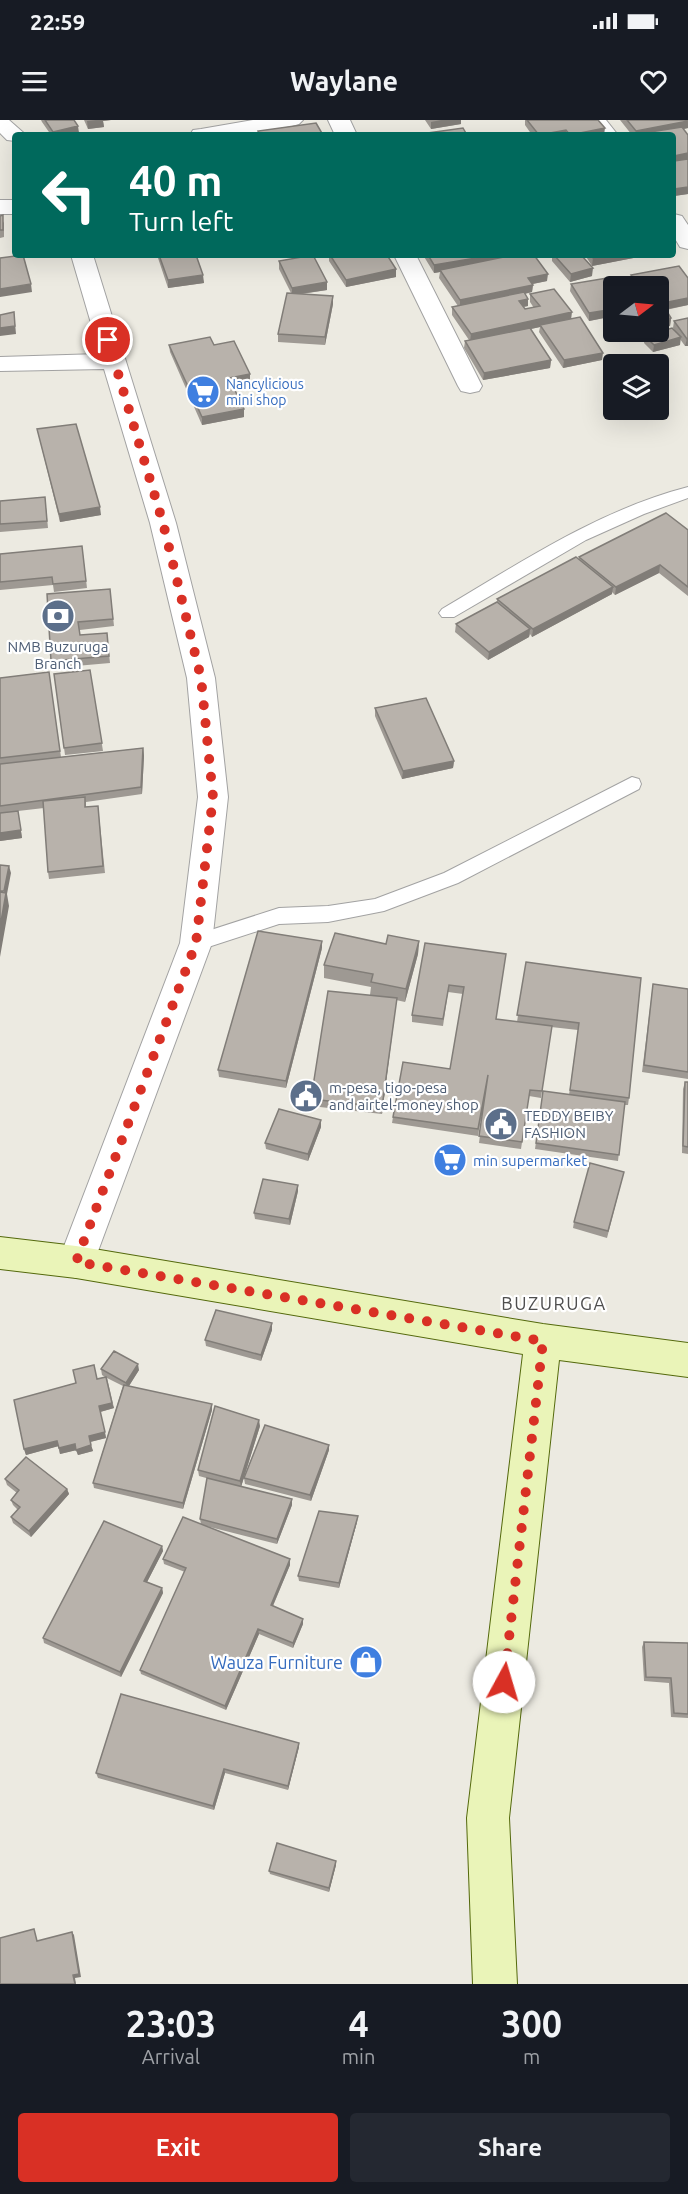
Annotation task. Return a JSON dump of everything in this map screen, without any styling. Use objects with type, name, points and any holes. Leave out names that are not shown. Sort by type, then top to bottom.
[{"type":"main road","points":[[0,1253],[76,1262],[543,1341],[688,1360]]},
{"type":"main road","points":[[495,1984],[488,1818],[543,1341]]},
{"type":"street","points":[[219,132],[292,120]]},
{"type":"street","points":[[595,120],[605,132]]},
{"type":"street","points":[[0,123],[12,133]]},
{"type":"street","points":[[676,224],[688,242]]},
{"type":"street","points":[[76,1262],[196,943],[213,797],[201,678],[163,523],[83,258]]},
{"type":"street","points":[[406,258],[470,386]]},
{"type":"street","points":[[0,364],[115,362]]},
{"type":"lane","points":[[448,613],[580,536],[638,510],[688,492]]},
{"type":"lane","points":[[196,943],[279,916],[328,914],[377,906],[452,878],[632,784]]},
{"type":"building","points":[[45,120],[74,120],[78,126],[53,132]]},
{"type":"building","points":[[527,120],[598,120],[605,128],[585,132],[568,132],[566,130],[537,132]]},
{"type":"building","points":[[627,120],[688,120],[688,121],[636,131]]},
{"type":"building","points":[[316,123],[321,132],[258,132]]},
{"type":"building","points":[[682,127],[688,135],[688,153],[676,156],[676,132],[650,132]]},
{"type":"building","points":[[463,128],[465,132],[434,132]]},
{"type":"building","points":[[688,159],[688,187],[676,189],[676,161]]},
{"type":"building","points":[[3,215],[3,230],[0,230],[0,216]]},
{"type":"building","points":[[0,258],[24,258],[31,284],[0,289]]},
{"type":"building","points":[[160,258],[197,258],[203,275],[168,280]]},
{"type":"building","points":[[315,258],[327,282],[292,288],[279,261]]},
{"type":"building","points":[[332,258],[389,258],[396,269],[346,280]]},
{"type":"building","points":[[430,258],[476,258],[434,265]]},
{"type":"building","points":[[498,258],[536,258],[548,274],[528,278],[533,285],[460,300],[440,270]]},
{"type":"building","points":[[557,258],[584,258],[593,268],[571,274]]},
{"type":"building","points":[[679,266],[688,278],[688,298],[669,302],[669,276],[631,275]]},
{"type":"building","points":[[603,279],[603,311],[589,313],[571,284]]},
{"type":"building","points":[[554,289],[572,312],[471,334],[452,307],[524,292],[528,299],[519,301],[525,309],[540,306],[530,294]]},
{"type":"building","points":[[287,293],[333,296],[325,337],[278,334]]},
{"type":"building","points":[[14,312],[15,326],[0,328],[0,315]]},
{"type":"building","points":[[580,317],[603,353],[564,360],[540,325]]},
{"type":"building","points":[[688,318],[688,338],[687,339],[674,321]]},
{"type":"building","points":[[530,328],[551,360],[484,373],[465,341]]},
{"type":"building","points":[[672,328],[681,337],[669,341],[669,329]]},
{"type":"building","points":[[210,337],[214,345],[234,341],[250,374],[229,378],[244,409],[202,417],[169,345]]},
{"type":"building","points":[[76,424],[100,507],[59,514],[37,429]]},
{"type":"building","points":[[45,497],[47,521],[0,524],[0,501]]},
{"type":"building","points":[[666,513],[688,530],[688,587],[660,565],[616,587],[579,557]]},
{"type":"building","points":[[82,546],[86,581],[53,584],[52,577],[0,582],[0,554]]},
{"type":"building","points":[[576,557],[613,587],[533,629],[497,599]]},
{"type":"building","points":[[110,589],[113,619],[78,622],[80,635],[107,633],[109,656],[51,661],[47,594]]},
{"type":"building","points":[[497,602],[530,629],[489,652],[456,624]]},
{"type":"building","points":[[90,670],[102,743],[64,748],[54,674]]},
{"type":"building","points":[[49,672],[60,751],[0,758],[0,678]]},
{"type":"building","points":[[426,698],[454,761],[403,771],[375,708]]},
{"type":"building","points":[[143,748],[141,787],[0,806],[0,764]]},
{"type":"building","points":[[85,797],[85,807],[98,806],[103,866],[48,872],[43,801]]},
{"type":"building","points":[[18,811],[21,830],[0,833],[0,813]]},
{"type":"building","points":[[0,865],[9,866],[4,891],[0,891]]},
{"type":"building","points":[[0,892],[6,893],[0,927]]},
{"type":"building","points":[[258,931],[322,941],[286,1081],[218,1070]]},
{"type":"building","points":[[335,933],[386,944],[388,935],[419,941],[406,989],[371,982],[373,974],[324,965]]},
{"type":"building","points":[[425,943],[506,954],[496,1019],[552,1026],[542,1091],[530,1090],[522,1142],[479,1136],[488,1075],[478,1129],[393,1117],[403,1062],[450,1069],[464,987],[449,985],[443,1019],[412,1015]]},
{"type":"building","points":[[526,962],[641,978],[629,1098],[570,1090],[579,1023],[517,1015]]},
{"type":"building","points":[[653,984],[688,989],[688,1072],[644,1065]]},
{"type":"building","points":[[328,991],[397,998],[382,1107],[311,1099]]},
{"type":"building","points":[[685,1082],[688,1082],[688,1147],[683,1146]]},
{"type":"building","points":[[543,1091],[625,1102],[619,1155],[536,1143]]},
{"type":"building","points":[[279,1109],[321,1120],[308,1154],[265,1143]]},
{"type":"building","points":[[590,1163],[624,1172],[608,1231],[574,1222]]},
{"type":"building","points":[[263,1179],[298,1185],[289,1219],[254,1213]]},
{"type":"building","points":[[216,1310],[272,1323],[261,1355],[205,1340]]},
{"type":"building","points":[[114,1351],[138,1364],[126,1383],[101,1369]]},
{"type":"building","points":[[94,1365],[97,1379],[106,1377],[112,1403],[99,1406],[105,1432],[89,1436],[91,1445],[76,1450],[75,1444],[59,1448],[57,1441],[24,1449],[14,1400],[76,1383],[73,1370]]},
{"type":"building","points":[[124,1385],[212,1404],[183,1503],[93,1483]]},
{"type":"building","points":[[215,1406],[259,1420],[240,1481],[198,1470]]},
{"type":"building","points":[[265,1425],[329,1445],[310,1495],[244,1478]]},
{"type":"building","points":[[26,1457],[67,1489],[29,1531],[11,1517],[20,1507],[11,1500],[19,1490],[5,1479]]},
{"type":"building","points":[[207,1478],[292,1499],[277,1539],[200,1519]]},
{"type":"building","points":[[319,1511],[358,1516],[339,1583],[298,1576]]},
{"type":"building","points":[[183,1517],[290,1559],[271,1605],[303,1619],[293,1643],[258,1629],[225,1706],[140,1670],[186,1568],[163,1559]]},
{"type":"building","points":[[104,1521],[162,1546],[144,1581],[162,1588],[120,1672],[43,1638]]},
{"type":"building","points":[[644,1642],[688,1643],[688,1714],[674,1713],[671,1678],[646,1677]]},
{"type":"building","points":[[121,1694],[299,1743],[288,1786],[224,1769],[213,1806],[96,1773]]},
{"type":"building","points":[[277,1843],[336,1861],[329,1888],[269,1871]]},
{"type":"building","points":[[34,1929],[37,1941],[72,1932],[79,1974],[73,1975],[75,1984],[0,1984],[0,1938]]},
{"type":"place","name":"Nancylicious mini shop","points":[[203,392]]},
{"type":"place","name":"NMB Buzuruga Branch","points":[[58,616]]},
{"type":"place","name":"m-pesa, tigo-pesa and airtel-money shop","points":[[306,1096]]},
{"type":"place","name":"TEDDY BEIBY FASHION","points":[[501,1124]]},
{"type":"place","name":"min supermarket","points":[[450,1160]]},
{"type":"place","name":"Wauza Furniture","points":[[366,1662]]},
{"type":"district","name":"BUZURUGA","points":[[554,1303]]},
{"type":"route","points":[[108,340],[163,523],[201,678],[213,797],[196,943],[76,1262],[543,1341],[504,1682]]}]
